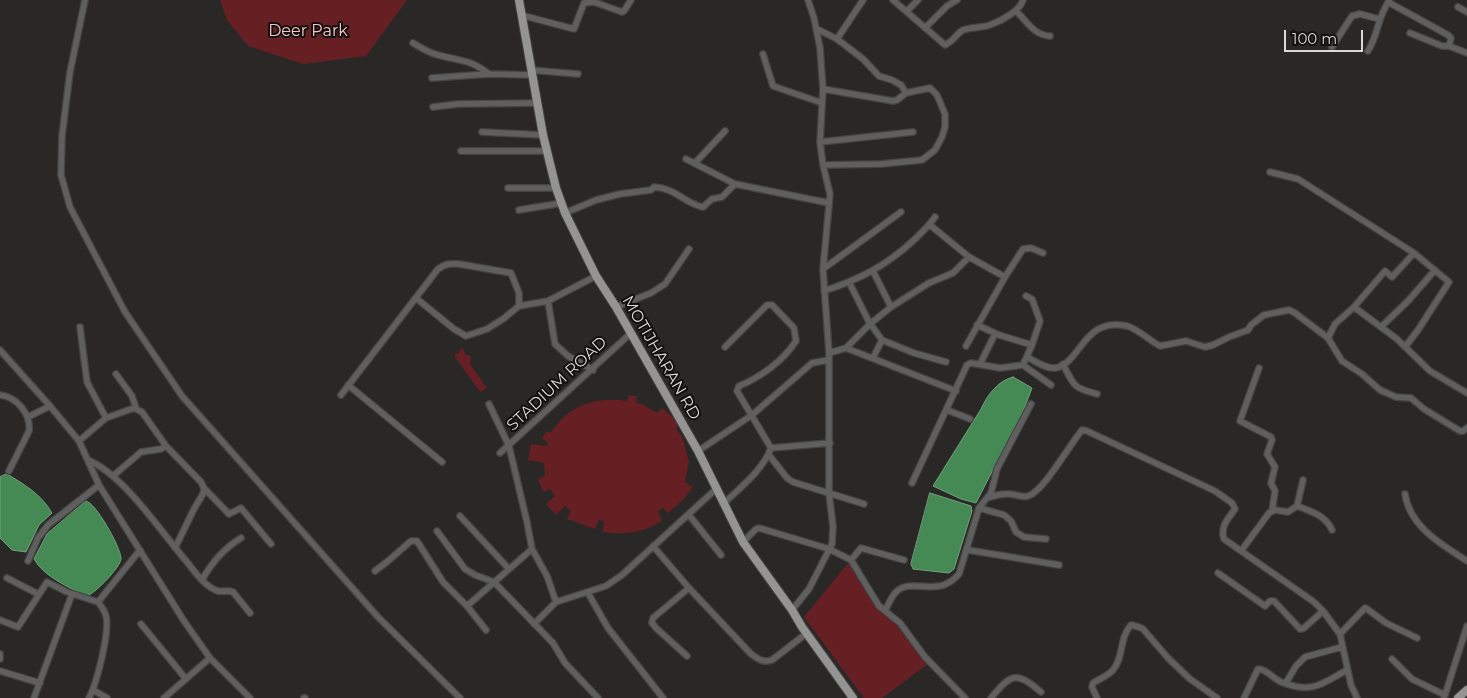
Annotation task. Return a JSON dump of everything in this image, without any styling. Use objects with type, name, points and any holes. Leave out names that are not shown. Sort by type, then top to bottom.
[{"type":"main road","name":"MOTIJHARAN RD","points":[[519,0],[542,135],[556,188],[565,213],[596,276],[616,307],[698,451],[723,504],[744,542],[853,698]]},
{"type":"main road","points":[[1458,698],[1467,690]]},
{"type":"street","points":[[86,0],[70,72],[62,136],[61,175],[70,206],[125,312],[182,396],[378,616],[460,698]]},
{"type":"street","points":[[521,15],[574,29],[584,2],[594,2],[622,12],[631,0]]},
{"type":"street","points":[[792,610],[809,589],[832,544],[829,494],[829,357],[823,269],[830,194],[820,142],[823,89],[817,29],[808,0]]},
{"type":"street","points":[[837,39],[863,0]]},
{"type":"street","points":[[893,0],[945,45],[965,29],[990,25],[1016,10],[1022,5],[1024,0]]},
{"type":"street","points":[[907,12],[918,0]]},
{"type":"street","points":[[925,28],[947,6],[957,0]]},
{"type":"street","points":[[1368,51],[1375,38],[1382,12],[1389,1],[1450,36],[1449,46]]},
{"type":"street","points":[[1458,7],[1467,12]]},
{"type":"street","points":[[1016,10],[1035,32],[1050,36]]},
{"type":"street","points":[[1332,48],[1352,16],[1360,14],[1379,20]]},
{"type":"street","points":[[817,29],[837,39],[863,59],[879,76],[901,85],[906,93]]},
{"type":"street","points":[[1410,33],[1442,46],[1449,46],[1467,53]]},
{"type":"street","points":[[413,43],[434,54],[478,65],[489,74]]},
{"type":"street","points":[[763,54],[773,86],[822,103]]},
{"type":"street","points":[[432,78],[489,74],[578,74]]},
{"type":"street","points":[[823,89],[893,101],[906,93],[930,88],[937,95],[945,114],[942,137],[935,150],[922,160],[881,164],[823,165]]},
{"type":"street","points":[[432,107],[458,104],[537,103]]},
{"type":"street","points":[[695,163],[725,131]]},
{"type":"street","points":[[482,132],[542,135]]},
{"type":"street","points":[[820,142],[913,132]]},
{"type":"street","points":[[461,151],[547,151]]},
{"type":"street","points":[[686,159],[735,184],[829,203]]},
{"type":"street","points":[[1270,172],[1298,179],[1414,253],[1449,282],[1405,347]]},
{"type":"street","points":[[565,213],[596,200],[620,194],[651,190],[654,187],[672,190],[696,205],[703,207],[712,199],[722,197],[735,184]]},
{"type":"street","points":[[508,188],[556,188]]},
{"type":"street","points":[[519,210],[562,203]]},
{"type":"street","points":[[823,269],[901,212]]},
{"type":"street","points":[[824,291],[873,271],[897,255],[930,225],[935,217]]},
{"type":"street","points":[[930,225],[969,257],[1005,277]]},
{"type":"street","points":[[966,346],[1023,249],[1031,248],[1043,253]]},
{"type":"street","points":[[616,307],[651,293],[665,284],[689,249]]},
{"type":"street","points":[[1328,338],[1336,324],[1354,307],[1385,271],[1392,277],[1414,253]]},
{"type":"street","points":[[698,451],[752,416],[812,363],[846,348],[870,324],[891,307],[929,283],[953,273],[969,257]]},
{"type":"street","points":[[341,395],[438,269],[444,265],[451,263],[477,266],[511,273],[519,293],[519,306]]},
{"type":"street","points":[[1381,327],[1408,301],[1435,270]]},
{"type":"street","points":[[873,271],[891,307]]},
{"type":"street","points":[[416,298],[454,330],[466,336],[487,329],[503,320],[519,306],[548,301],[596,276]]},
{"type":"street","points":[[849,282],[870,324],[882,340],[946,362]]},
{"type":"street","points":[[1023,365],[1040,322],[1032,299],[1026,296]]},
{"type":"street","points":[[548,301],[555,344],[568,356],[593,370]]},
{"type":"street","points":[[724,346],[768,305],[772,305],[794,328],[796,341],[783,357],[761,374],[739,386],[737,391],[771,448]]},
{"type":"street","points":[[1354,307],[1405,347],[1430,372],[1467,393]]},
{"type":"street","points":[[1027,357],[1055,368],[1063,364],[1076,352],[1092,333],[1114,325],[1135,329],[1160,346],[1186,341],[1205,347],[1246,332],[1264,315],[1289,310],[1328,338],[1342,360],[1380,390],[1396,397],[1411,398],[1424,409],[1460,430],[1463,431],[1467,428]]},
{"type":"street","points":[[977,325],[995,334],[1032,345]]},
{"type":"street","points":[[80,328],[87,382],[106,418]]},
{"type":"street","name":"STADIUM ROAD","points":[[500,454],[631,333]]},
{"type":"street","points":[[980,364],[995,334]]},
{"type":"street","points":[[873,358],[882,340]]},
{"type":"street","points":[[846,348],[956,391]]},
{"type":"street","points":[[0,350],[79,441],[99,485],[184,622],[210,658],[250,698]]},
{"type":"street","points":[[912,484],[967,365],[971,363],[1000,368],[1023,365],[1051,385]]},
{"type":"street","points":[[1063,364],[1076,387],[1080,390],[1097,394]]},
{"type":"street","points":[[1241,551],[1272,511],[1275,491],[1271,483],[1275,467],[1268,454],[1272,440],[1271,437],[1240,420],[1260,368]]},
{"type":"street","points":[[116,374],[132,396],[136,408],[142,412],[166,446],[201,482],[204,488],[229,514],[241,508],[271,544]]},
{"type":"street","points":[[348,385],[442,462]]},
{"type":"street","points":[[0,395],[6,395],[15,400],[28,417],[29,431],[9,471]]},
{"type":"street","points":[[489,404],[509,446],[532,550],[547,576],[556,602]]},
{"type":"street","points":[[885,611],[896,591],[905,586],[946,585],[959,574],[980,508],[991,492],[997,469],[1031,404]]},
{"type":"street","points":[[28,417],[50,406]]},
{"type":"street","points":[[79,441],[106,418],[136,408]]},
{"type":"street","points":[[947,410],[970,419]]},
{"type":"street","points":[[987,498],[1005,494],[1021,497],[1030,495],[1046,479],[1082,430],[1215,491],[1232,503],[1235,509],[1224,524],[1222,532],[1224,538],[1302,592],[1323,611],[1340,634],[1347,670],[1357,698]]},
{"type":"street","points":[[771,448],[830,443]]},
{"type":"street","points":[[113,476],[141,452],[161,449],[166,446]]},
{"type":"street","points":[[723,504],[749,479],[768,455],[771,448]]},
{"type":"street","points":[[768,455],[787,478],[793,482],[864,504]]},
{"type":"street","points":[[88,460],[99,464],[141,505],[202,580],[216,591],[233,592],[250,613]]},
{"type":"street","points":[[1272,511],[1288,512],[1297,506],[1303,480]]},
{"type":"street","points":[[28,561],[38,538],[48,525],[99,485]]},
{"type":"street","points":[[175,548],[194,508],[203,494],[204,488]]},
{"type":"street","points":[[534,624],[556,602],[606,586],[637,563],[716,489]]},
{"type":"street","points":[[1405,494],[1411,514],[1427,532],[1467,561]]},
{"type":"street","points":[[1297,506],[1323,517],[1327,520],[1332,530]]},
{"type":"street","points":[[980,508],[1004,515],[1011,521],[1016,532],[1024,537],[1046,540]]},
{"type":"street","points":[[689,515],[721,556]]},
{"type":"street","points":[[460,516],[509,570]]},
{"type":"street","points":[[744,542],[759,528],[829,549],[852,560],[879,606],[900,623],[924,657],[965,698]]},
{"type":"street","points":[[437,532],[465,569],[494,582],[553,643],[564,663],[598,698]]},
{"type":"street","points":[[202,580],[214,559],[241,538]]},
{"type":"street","points":[[374,571],[411,541],[417,541],[443,582],[467,606],[486,630]]},
{"type":"street","points":[[653,546],[689,588],[759,660],[766,662],[772,660],[807,633]]},
{"type":"street","points":[[852,560],[861,548],[904,560]]},
{"type":"street","points":[[98,602],[140,550]]},
{"type":"street","points":[[467,606],[532,550]]},
{"type":"street","points":[[968,550],[1059,565]]},
{"type":"street","points":[[1218,574],[1264,606],[1271,601],[1274,602],[1300,629],[1304,628],[1323,611]]},
{"type":"street","points":[[7,578],[38,594]]},
{"type":"street","points":[[0,620],[18,627],[47,582],[72,594],[98,602],[106,614],[107,627],[93,690],[89,698]]},
{"type":"street","points":[[687,656],[652,623],[653,618],[689,588]]},
{"type":"street","points":[[588,592],[608,628],[663,698]]},
{"type":"street","points":[[34,698],[72,594]]},
{"type":"street","points":[[1340,634],[1364,608],[1386,623],[1417,638]]},
{"type":"street","points":[[141,624],[186,678]]},
{"type":"street","points":[[1097,698],[1092,688],[1093,683],[1113,671],[1119,657],[1124,635],[1130,626],[1135,626],[1150,635],[1168,658],[1190,679],[1217,698]]},
{"type":"street","points":[[1392,659],[1412,679],[1444,697],[1467,626]]},
{"type":"street","points":[[1284,683],[1305,657],[1342,647]]},
{"type":"street","points":[[0,654],[0,659]]},
{"type":"street","points":[[164,698],[210,658]]},
{"type":"street","points":[[1244,698],[1258,669],[1263,669],[1279,682],[1297,688],[1311,688],[1347,670]]},
{"type":"street","points":[[0,671],[40,683]]},
{"type":"street","points":[[991,698],[1006,681],[1020,677],[1041,692]]},
{"type":"street","points":[[93,690],[107,698]]},
{"type":"green space","name":"Deer Park","points":[[220,0],[407,0],[366,56],[303,64],[248,46],[227,20]]},
{"type":"green space","points":[[462,347],[466,355],[469,355],[471,358],[470,364],[487,388],[480,392],[455,357],[455,353],[458,354]]},
{"type":"green space","points":[[629,395],[637,396],[636,403],[642,404],[657,413],[662,408],[680,424],[676,429],[682,436],[689,462],[685,482],[693,487],[682,501],[668,513],[663,508],[658,511],[662,521],[634,532],[603,532],[604,521],[599,520],[595,529],[567,519],[571,511],[565,506],[556,515],[546,504],[555,496],[550,489],[543,492],[538,479],[545,476],[544,463],[528,460],[531,444],[547,446],[548,442],[542,439],[546,431],[551,433],[558,423],[574,409],[604,400],[627,401]]},
{"type":"green space","points":[[849,562],[876,607],[898,627],[928,664],[882,698],[864,698],[804,617]]},
{"type":"shaded area","points":[[1013,377],[1032,388],[1024,409],[976,503],[961,499],[933,486],[986,399],[997,385]]},
{"type":"shaded area","points":[[7,474],[38,495],[52,513],[39,525],[26,552],[12,550],[0,538],[0,477]]},
{"type":"shaded area","points":[[930,493],[971,506],[972,511],[954,569],[949,573],[913,569],[911,564]]},
{"type":"shaded area","points":[[86,501],[96,509],[107,526],[117,544],[121,558],[107,580],[86,596],[50,576],[34,559],[47,534]]}]
